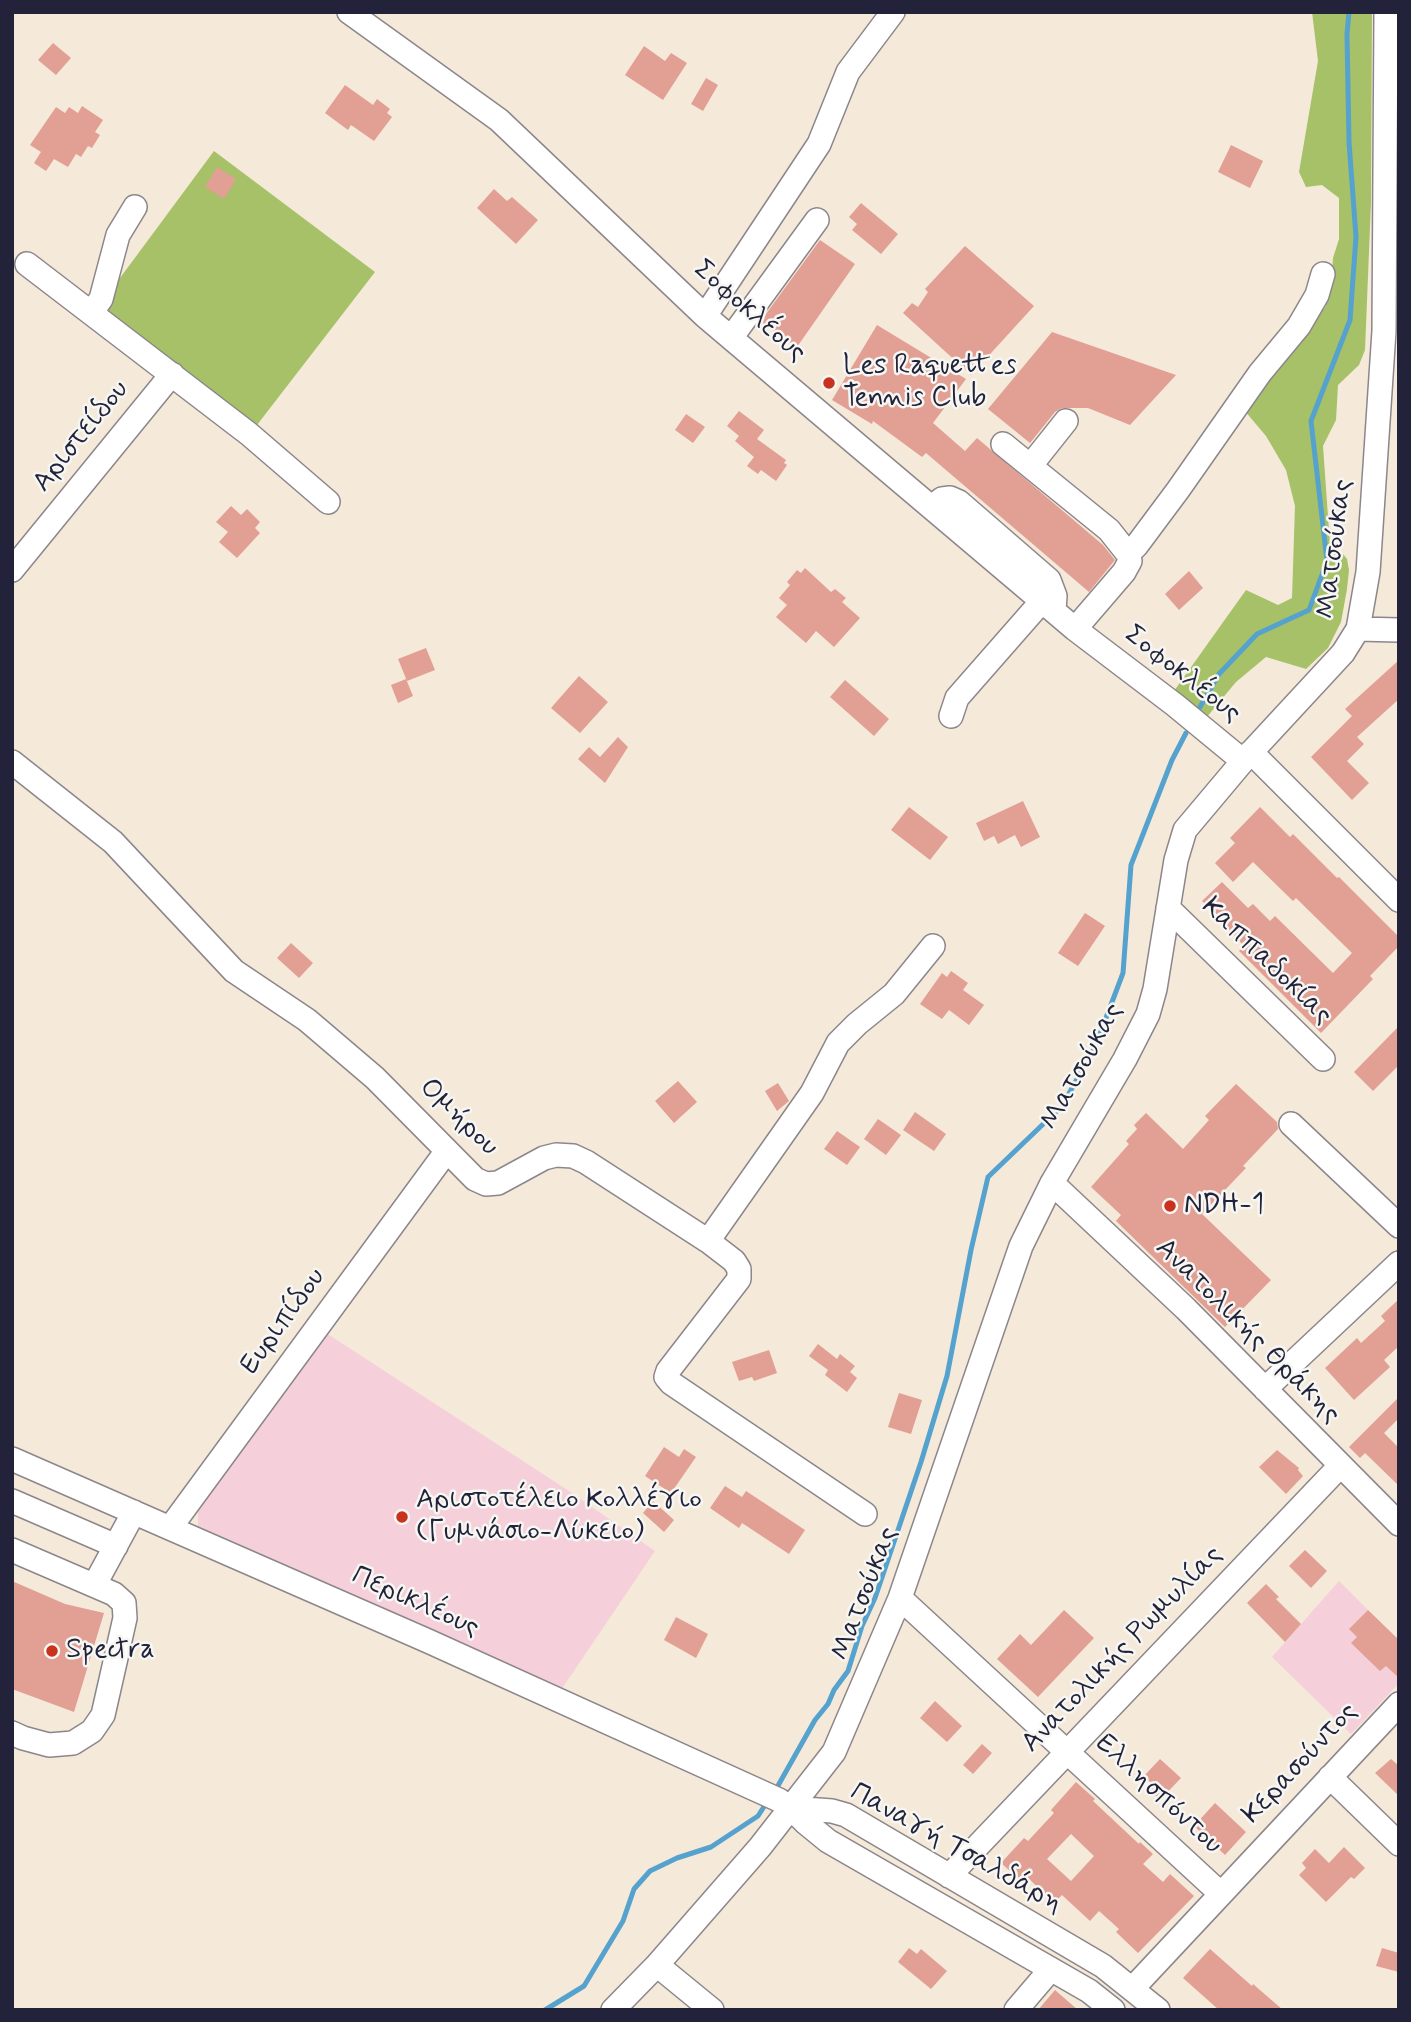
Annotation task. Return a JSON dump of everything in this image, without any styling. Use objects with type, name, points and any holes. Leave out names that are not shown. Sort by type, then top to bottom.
[{"type":"street","name":"Σοφοκλέους","points":[[349,12],[499,120],[705,316],[932,507],[942,499],[950,498],[959,502],[1049,580],[1055,596],[1048,606],[1247,757],[1399,900]]},
{"type":"street","points":[[705,316],[818,144],[848,72],[893,12]]},
{"type":"street","name":"Ματσούκας","points":[[613,2010],[657,1965],[785,1804],[834,1752],[900,1598],[1021,1246],[1052,1183],[1144,1025],[1155,989],[1176,860],[1185,830],[1247,757],[1343,653],[1358,629],[1390,398],[1386,290],[1386,12]]},
{"type":"street","points":[[91,313],[101,299],[118,235],[135,207]]},
{"type":"street","points":[[731,338],[817,220]]},
{"type":"street","points":[[27,264],[250,434],[328,502]]},
{"type":"street","points":[[1128,554],[1178,490],[1260,373],[1299,326],[1317,295],[1323,274]]},
{"type":"street","name":"Αριστείδου","points":[[12,570],[172,374]]},
{"type":"street","points":[[1031,465],[1066,421]]},
{"type":"street","points":[[1003,444],[1109,530],[1128,554],[1130,561],[1125,572],[1075,629]]},
{"type":"street","points":[[951,716],[957,698],[1048,606]]},
{"type":"street","points":[[1358,629],[1399,630]]},
{"type":"street","name":"Ομήρου","points":[[12,762],[113,842],[234,971],[336,1043],[475,1179],[492,1184],[511,1178],[544,1157],[556,1154],[573,1156],[708,1241],[734,1261],[740,1276],[668,1371],[667,1380],[865,1514]]},
{"type":"street","name":"Καππαδοκίας","points":[[1168,908],[1323,1059]]},
{"type":"street","points":[[708,1241],[812,1093],[838,1043],[894,994],[933,946]]},
{"type":"street","points":[[1291,1124],[1399,1226]]},
{"type":"street","name":"Ευριπίδου","points":[[170,1528],[446,1152]]},
{"type":"street","name":"Ανατολικής Θράκης","points":[[1052,1183],[1186,1309],[1399,1524]]},
{"type":"street","points":[[1265,1389],[1399,1263]]},
{"type":"street","name":"Περικλέους","points":[[12,1459],[785,1804]]},
{"type":"street","name":"Ανατολικής Ρωμυλίας","points":[[949,1876],[1340,1466]]},
{"type":"street","points":[[12,1501],[116,1546]]},
{"type":"street","points":[[95,1584],[134,1512]]},
{"type":"street","points":[[12,1550],[114,1594],[124,1603],[125,1618],[103,1715],[92,1731],[73,1743],[49,1745],[12,1733]]},
{"type":"street","name":"Ελλησπόντου","points":[[900,1598],[912,1606],[1220,1894]]},
{"type":"street","name":"Κερασούντος","points":[[1133,1988],[1399,1704]]},
{"type":"street","points":[[1330,1777],[1399,1844]]},
{"type":"street","name":"Παναγή Τσαλδάρη","points":[[785,1804],[846,1815],[1103,1966],[1158,2010]]},
{"type":"street","name":"Παναγή Τσαλδάρη","points":[[785,1804],[828,1841],[1089,1991],[1113,2010]]},
{"type":"street","points":[[657,1965],[712,2010]]},
{"type":"street","points":[[1016,2010],[1051,1969]]},
{"type":"shaded area","name":"Αριστοτέλειο Κολλέγιο (Γυμνάσιο-Λύκειο)","points":[[323,1331],[566,1489],[655,1551],[561,1690],[198,1528],[198,1507]]},
{"type":"shaded area","points":[[1339,1581],[1399,1641],[1399,1683],[1351,1734],[1272,1657]]},
{"type":"green space","points":[[1312,12],[1372,12],[1371,202],[1365,350],[1359,365],[1338,385],[1336,420],[1323,446],[1330,545],[1347,559],[1347,589],[1341,622],[1328,648],[1306,669],[1266,657],[1236,682],[1206,718],[1174,691],[1246,590],[1278,605],[1292,598],[1295,506],[1286,470],[1266,436],[1244,410],[1313,313],[1325,308],[1331,286],[1333,258],[1339,239],[1339,198],[1322,185],[1306,187],[1299,172],[1318,61]]},
{"type":"green space","points":[[214,151],[375,272],[257,425],[100,305]]},
{"type":"building","points":[[53,43],[71,58],[56,75],[38,60]]},
{"type":"building","points":[[644,46],[665,61],[671,53],[687,63],[663,100],[625,75]]},
{"type":"building","points":[[706,78],[718,85],[703,111],[691,104]]},
{"type":"building","points":[[345,85],[373,105],[377,99],[390,109],[387,113],[392,117],[374,141],[351,125],[348,130],[325,113]]},
{"type":"building","points":[[82,106],[103,120],[95,132],[100,135],[92,148],[88,146],[81,157],[76,154],[68,167],[54,159],[46,171],[34,163],[41,152],[30,145],[56,107],[65,113],[69,107],[78,113]]},
{"type":"building","points":[[1231,145],[1263,161],[1250,188],[1218,172]]},
{"type":"building","points":[[217,167],[236,179],[224,199],[205,187]]},
{"type":"building","points":[[494,189],[507,201],[512,197],[538,220],[516,244],[477,208]]},
{"type":"building","points":[[861,203],[898,234],[881,254],[852,230],[857,224],[849,217]]},
{"type":"building","points":[[820,240],[855,264],[797,347],[760,322]]},
{"type":"building","points":[[965,246],[1034,306],[971,375],[903,313],[912,303],[918,307],[928,292],[925,289]]},
{"type":"building","points":[[877,325],[966,379],[933,423],[965,451],[977,438],[1103,545],[1115,560],[1089,592],[926,453],[922,457],[873,421],[872,424],[832,400]]},
{"type":"building","points":[[1052,332],[1176,375],[1130,425],[1088,408],[1062,408],[1055,412],[1030,443],[988,409]]},
{"type":"building","points":[[739,411],[764,430],[757,439],[786,460],[784,463],[787,465],[776,481],[761,470],[758,474],[747,466],[754,457],[735,441],[739,436],[727,426]]},
{"type":"building","points":[[686,414],[705,427],[693,443],[675,430]]},
{"type":"building","points":[[231,506],[241,515],[247,509],[260,522],[255,528],[260,533],[237,558],[219,542],[228,532],[216,522]]},
{"type":"building","points":[[805,568],[831,592],[835,589],[846,598],[842,602],[860,618],[834,647],[816,631],[806,643],[776,617],[787,605],[779,598],[790,585],[787,582],[797,570],[801,573]]},
{"type":"building","points":[[1189,571],[1203,588],[1179,610],[1165,594]]},
{"type":"building","points":[[426,648],[435,670],[407,681],[398,659]]},
{"type":"building","points":[[1399,660],[1399,699],[1357,737],[1364,744],[1347,761],[1369,783],[1352,800],[1311,757],[1352,716],[1345,709]]},
{"type":"building","points":[[579,676],[608,702],[580,733],[551,708]]},
{"type":"building","points":[[406,679],[413,696],[398,703],[391,685]]},
{"type":"building","points":[[845,680],[889,719],[874,736],[830,697]]},
{"type":"building","points":[[618,737],[628,747],[605,783],[578,759],[589,747],[600,757]]},
{"type":"building","points":[[1023,801],[1040,837],[1021,847],[1015,835],[998,844],[994,836],[984,841],[976,823]]},
{"type":"building","points":[[909,807],[948,837],[930,860],[891,830]]},
{"type":"building","points":[[1260,807],[1290,837],[1293,834],[1339,877],[1399,937],[1399,946],[1370,976],[1373,979],[1321,1033],[1239,951],[1244,946],[1202,901],[1222,882],[1248,908],[1253,904],[1270,921],[1275,916],[1333,973],[1352,953],[1296,898],[1293,901],[1253,862],[1233,882],[1215,863],[1235,843],[1230,838]]},
{"type":"building","points":[[1085,913],[1105,926],[1078,966],[1058,953]]},
{"type":"building","points":[[291,943],[313,963],[299,978],[277,958]]},
{"type":"building","points":[[951,971],[968,983],[963,990],[984,1005],[969,1025],[949,1010],[942,1019],[920,1004],[942,973],[947,977]]},
{"type":"building","points":[[1399,1026],[1399,1065],[1373,1091],[1354,1072]]},
{"type":"building","points":[[678,1081],[697,1102],[674,1123],[655,1101]]},
{"type":"building","points":[[778,1083],[789,1101],[777,1111],[765,1091]]},
{"type":"building","points":[[1236,1084],[1277,1122],[1278,1129],[1243,1166],[1246,1168],[1202,1214],[1271,1280],[1225,1327],[1116,1221],[1121,1215],[1091,1187],[1129,1144],[1126,1141],[1137,1129],[1134,1125],[1146,1113],[1183,1149],[1209,1120],[1205,1116]]},
{"type":"building","points":[[915,1112],[946,1134],[934,1151],[903,1130]]},
{"type":"building","points":[[878,1119],[901,1135],[886,1155],[864,1139]]},
{"type":"building","points":[[837,1131],[860,1147],[847,1165],[824,1149]]},
{"type":"building","points":[[1399,1299],[1399,1346],[1384,1360],[1390,1367],[1354,1400],[1325,1368],[1357,1338],[1361,1343],[1385,1321],[1381,1316]]},
{"type":"building","points":[[818,1344],[837,1359],[840,1354],[855,1366],[850,1372],[857,1378],[847,1392],[825,1375],[828,1370],[809,1356]]},
{"type":"building","points":[[769,1350],[777,1373],[754,1381],[752,1377],[739,1381],[732,1362]]},
{"type":"building","points":[[899,1393],[922,1400],[911,1434],[888,1427]]},
{"type":"building","points":[[1399,1397],[1399,1418],[1384,1433],[1399,1448],[1399,1486],[1365,1453],[1360,1458],[1349,1447]]},
{"type":"building","points":[[664,1447],[679,1457],[684,1449],[696,1457],[671,1493],[645,1476]]},
{"type":"building","points":[[1277,1450],[1299,1468],[1303,1476],[1286,1494],[1259,1467]]},
{"type":"building","points":[[725,1486],[742,1497],[746,1491],[805,1530],[789,1554],[742,1523],[739,1528],[710,1508]]},
{"type":"building","points":[[653,1501],[674,1520],[664,1532],[643,1513]]},
{"type":"building","points":[[1305,1550],[1327,1571],[1311,1588],[1289,1566]]},
{"type":"building","name":"Spectra","points":[[12,1581],[65,1604],[104,1613],[74,1712],[12,1689]]},
{"type":"building","points":[[1266,1584],[1279,1597],[1276,1599],[1301,1624],[1285,1642],[1247,1603]]},
{"type":"building","points":[[1064,1610],[1094,1638],[1038,1697],[997,1659],[1020,1634],[1031,1645]]},
{"type":"building","points":[[1368,1610],[1399,1640],[1399,1678],[1386,1666],[1380,1671],[1351,1643],[1357,1637],[1349,1629]]},
{"type":"building","points":[[676,1617],[708,1634],[696,1658],[664,1640]]},
{"type":"building","points":[[935,1701],[962,1726],[947,1742],[920,1718]]},
{"type":"building","points":[[982,1744],[992,1753],[973,1774],[963,1765]]},
{"type":"building","points":[[1160,1759],[1181,1778],[1160,1800],[1148,1788],[1152,1784],[1144,1776]]},
{"type":"building","points":[[1391,1759],[1399,1766],[1399,1796],[1375,1773]]},
{"type":"building","points":[[1076,1782],[1095,1799],[1093,1801],[1153,1854],[1143,1864],[1163,1882],[1170,1874],[1194,1896],[1138,1953],[1116,1932],[1119,1929],[1099,1911],[1090,1921],[1062,1895],[1054,1903],[1025,1875],[1020,1880],[1001,1863],[1024,1838],[1028,1841],[1054,1813],[1051,1810]],"holes":[[[1071,1834],[1094,1856],[1071,1881],[1047,1859]]]},
{"type":"building","points":[[1215,1803],[1246,1832],[1225,1855],[1194,1826]]},
{"type":"building","points":[[1344,1847],[1365,1868],[1354,1879],[1351,1877],[1326,1902],[1299,1875],[1306,1868],[1302,1863],[1315,1849],[1329,1863]]},
{"type":"building","points":[[909,1948],[917,1954],[921,1949],[947,1971],[931,1989],[898,1962]]},
{"type":"building","points":[[1382,1948],[1399,1953],[1399,1972],[1376,1966]]},
{"type":"building","points":[[1210,1949],[1283,2010],[1219,2010],[1183,1978]]},
{"type":"building","points":[[1055,1990],[1078,2010],[1038,2010]]},
{"type":"waterway","points":[[1200,707],[1219,674],[1257,634],[1309,610],[1327,561],[1311,421],[1350,320],[1356,237],[1349,142],[1349,12]]},
{"type":"waterway","points":[[775,1791],[815,1720],[848,1671],[862,1626],[875,1598],[947,1376],[988,1177],[1062,1106],[1095,1047],[1123,973],[1131,865],[1172,760],[1186,733]]},
{"type":"waterway","points":[[545,2010],[584,1986],[623,1921],[634,1889],[650,1871],[677,1858],[711,1847],[758,1816],[767,1802]]},
{"type":"place","name":"Les Raquettes Tennis Club","points":[[829,383]]},
{"type":"place","name":"NDH-1","points":[[1170,1206]]},
{"type":"place","name":"Αριστοτέλειο Κολλέγιο (Γυμνάσιο-Λύκειο)","points":[[402,1517]]},
{"type":"place","name":"Spectra","points":[[52,1651]]}]
